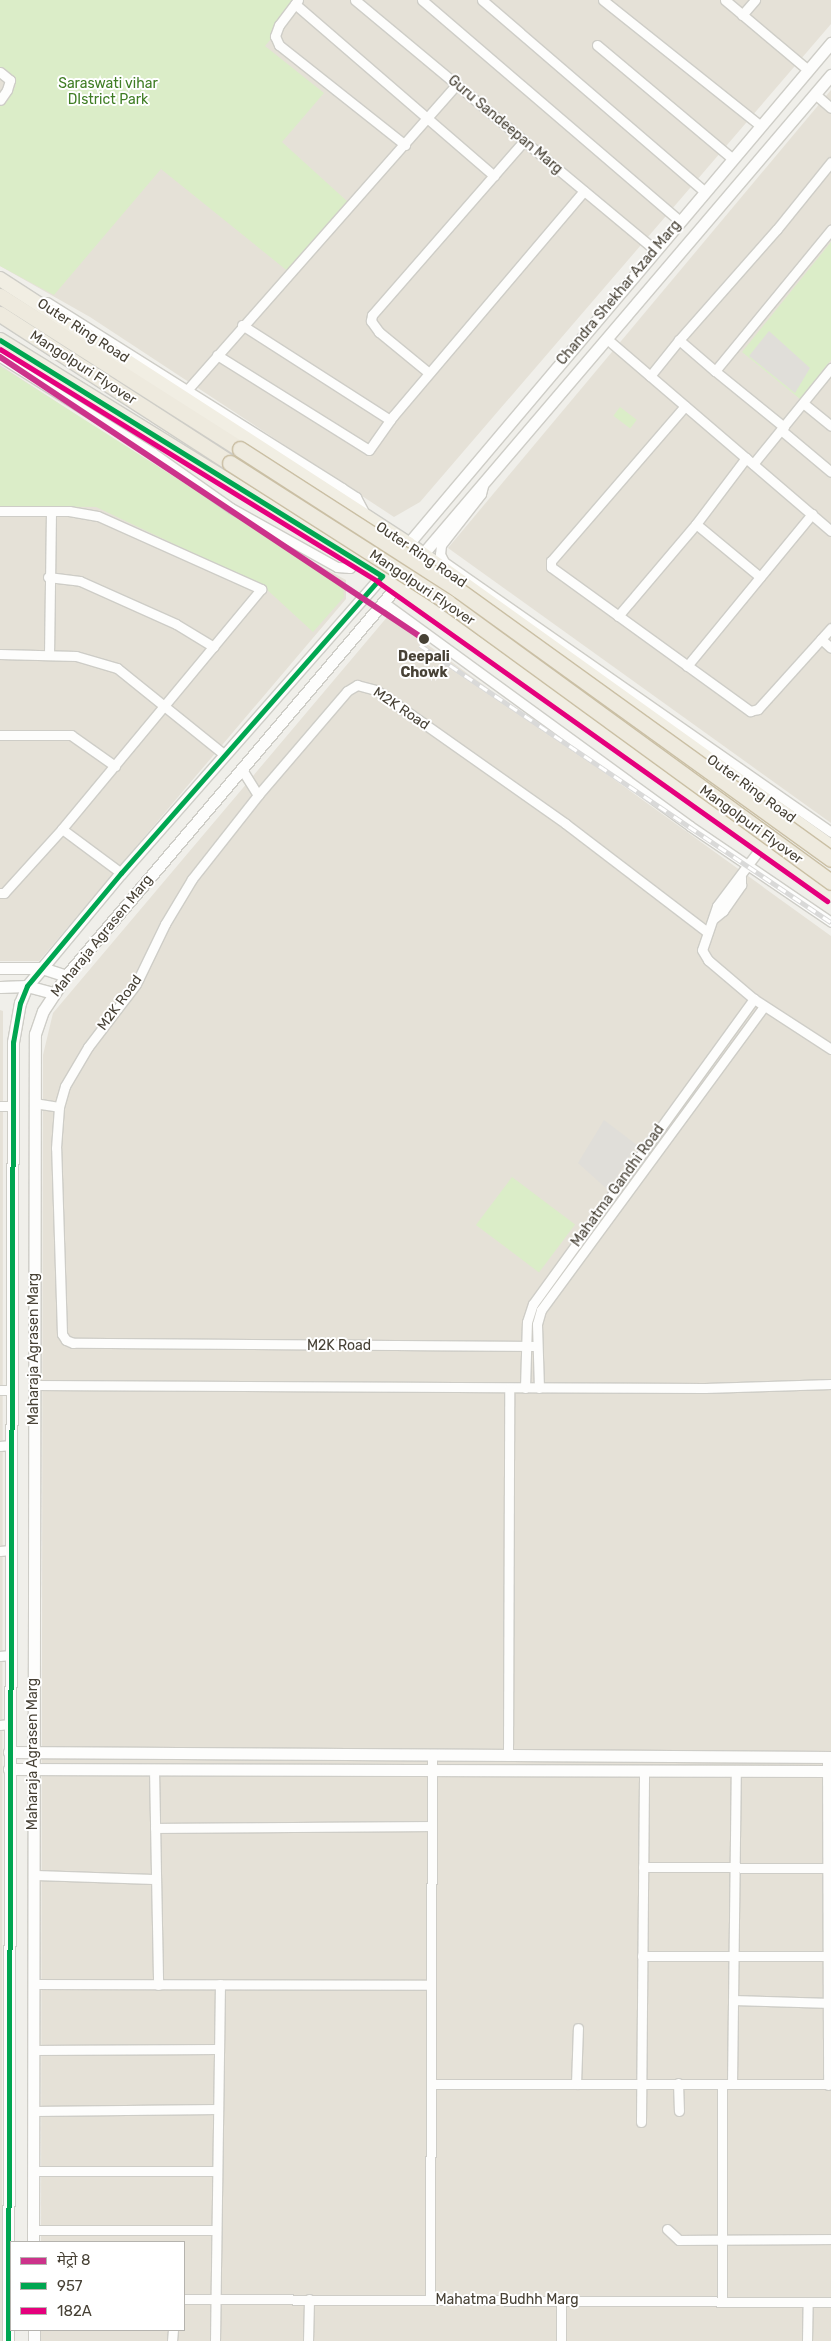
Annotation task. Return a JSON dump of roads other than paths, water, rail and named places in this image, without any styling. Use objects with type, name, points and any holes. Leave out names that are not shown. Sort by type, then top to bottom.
[{"type":"highway","name":"Mangolpuri Flyover","points":[[0,296],[457,589],[831,859]]},
{"type":"highway","name":"Mangolpuri Flyover","points":[[0,314],[447,602],[831,882]]},
{"type":"main road","name":"Outer Ring Road","points":[[0,279],[408,544],[831,847]]},
{"type":"main road","points":[[0,340],[300,524],[397,586],[831,895]]},
{"type":"main road","points":[[300,524],[297,513],[300,502],[313,490],[323,488]]},
{"type":"main road","points":[[566,706],[589,672]]},
{"type":"street","name":"Guru Sandeepan Marg","points":[[355,0],[655,250]]},
{"type":"street","points":[[422,0],[680,221]]},
{"type":"street","points":[[482,0],[705,192]]},
{"type":"street","points":[[603,0],[761,126]]},
{"type":"street","points":[[725,0],[808,70],[827,79]]},
{"type":"street","points":[[742,15],[755,0]]},
{"type":"street","points":[[405,145],[279,45],[275,36],[279,25],[297,2],[494,176]]},
{"type":"street","name":"Chandra Shekhar Azad Marg","points":[[408,544],[831,43]]},
{"type":"street","points":[[597,45],[733,159]]},
{"type":"street","points":[[0,72],[10,80],[8,90],[0,100]]},
{"type":"street","name":"Chandra Shekhar Azad Marg","points":[[422,555],[827,79]]},
{"type":"street","points":[[799,80],[831,108]]},
{"type":"street","points":[[188,389],[242,325],[405,145],[456,85]]},
{"type":"street","points":[[430,373],[379,332],[371,321],[372,315],[524,141]]},
{"type":"street","points":[[650,376],[679,340],[777,229],[831,162]]},
{"type":"street","points":[[217,355],[369,450],[390,420],[584,191]]},
{"type":"street","points":[[715,372],[831,230]]},
{"type":"street","points":[[0,272],[188,389],[356,497],[368,519]]},
{"type":"street","points":[[242,325],[390,420]]},
{"type":"street","points":[[607,339],[831,531]]},
{"type":"street","points":[[679,340],[831,472]]},
{"type":"street","points":[[0,357],[153,453],[231,508],[337,567],[350,568],[356,559]]},
{"type":"street","points":[[618,616],[749,461],[782,429],[831,368]]},
{"type":"street","points":[[803,403],[831,426]]},
{"type":"street","points":[[685,406],[550,564],[687,666],[755,711],[831,628]]},
{"type":"street","points":[[483,481],[481,494],[441,545],[440,554],[444,562],[831,832]]},
{"type":"street","points":[[460,482],[472,495]]},
{"type":"street","points":[[0,511],[82,512],[98,516],[262,589],[62,829],[4,893],[0,893]]},
{"type":"street","points":[[49,655],[48,577],[51,512]]},
{"type":"street","points":[[687,666],[812,514]]},
{"type":"street","points":[[696,524],[760,577]]},
{"type":"street","name":"Maharaja Agrasen Marg","points":[[8,2341],[10,2298],[5,2184],[4,1825],[9,1752],[5,1725],[5,1445],[13,1042],[20,1003],[27,986],[42,968],[382,576]]},
{"type":"street","points":[[48,577],[80,581],[176,624],[214,647]]},
{"type":"street","name":"Maharaja Agrasen Marg","points":[[34,2241],[35,1034],[54,993],[66,976],[397,586]]},
{"type":"street","points":[[383,602],[749,866],[831,922]]},
{"type":"street","points":[[821,639],[831,648]]},
{"type":"street","points":[[0,654],[76,656],[117,668],[225,756]]},
{"type":"street","points":[[298,671],[313,684]]},
{"type":"street","name":"M2K Road","points":[[537,1346],[73,1343],[66,1340],[62,1334],[56,1158],[59,1107],[75,1065],[136,984],[165,924],[192,879],[258,794],[347,691],[357,685],[366,686],[399,706],[566,824],[706,931]]},
{"type":"street","points":[[0,735],[71,735],[115,766]]},
{"type":"street","points":[[241,768],[258,794]]},
{"type":"street","points":[[62,829],[122,874]]},
{"type":"street","points":[[762,846],[741,877],[734,881],[717,906],[702,944],[704,955],[754,999],[831,1049]]},
{"type":"street","points":[[0,968],[42,968],[66,976]]},
{"type":"street","points":[[0,986],[27,986],[54,993]]},
{"type":"street","name":"Mahatma Gandhi Road","points":[[526,1388],[527,1322],[533,1304],[754,999]]},
{"type":"street","name":"Mahatma Gandhi Road","points":[[539,1388],[537,1346],[541,1310],[764,1006]]},
{"type":"street","points":[[34,1103],[59,1107]]},
{"type":"street","points":[[0,1106],[12,1106]]},
{"type":"street","points":[[34,1386],[539,1388],[831,1384]]},
{"type":"street","points":[[508,1756],[509,1388]]},
{"type":"street","points":[[9,1752],[829,1758],[830,2084],[430,2084]]},
{"type":"street","points":[[430,2300],[432,1755]]},
{"type":"street","points":[[9,1768],[829,1771]]},
{"type":"street","points":[[154,1769],[158,1985]]},
{"type":"street","points":[[641,2122],[644,1771]]},
{"type":"street","points":[[722,2301],[727,2084],[733,2000],[736,1772]]},
{"type":"street","points":[[155,1828],[432,1826]]},
{"type":"street","points":[[643,1867],[829,1868]]},
{"type":"street","points":[[33,1875],[156,1879]]},
{"type":"street","points":[[642,1956],[829,1956]]},
{"type":"street","points":[[33,1984],[431,1984]]},
{"type":"street","points":[[216,2341],[220,1984]]},
{"type":"street","points":[[733,2000],[829,2003]]},
{"type":"street","points":[[576,2084],[578,2028]]},
{"type":"street","points":[[33,2050],[219,2049]]},
{"type":"street","points":[[678,2083],[679,2111]]},
{"type":"street","points":[[33,2111],[218,2109]]},
{"type":"street","points":[[33,2171],[217,2171]]},
{"type":"street","points":[[667,2229],[679,2240],[722,2238],[831,2239]]},
{"type":"street","points":[[33,2230],[216,2230]]},
{"type":"street","name":"Mahatma Budhh Marg","points":[[185,2299],[831,2302]]},
{"type":"street","points":[[308,2341],[309,2299]]},
{"type":"street","points":[[561,2300],[561,2341]]},
{"type":"street","points":[[808,2302],[808,2341]]},
{"type":"railway","points":[[420,645],[831,922]]},
{"type":"metro line","name":"8","points":[[0,357],[424,639]]},
{"type":"place","name":"Deepali Chowk","points":[[424,639]]},
{"type":"park label","name":"Saraswati vihar DIstrict Park","points":[[108,92]]}]
